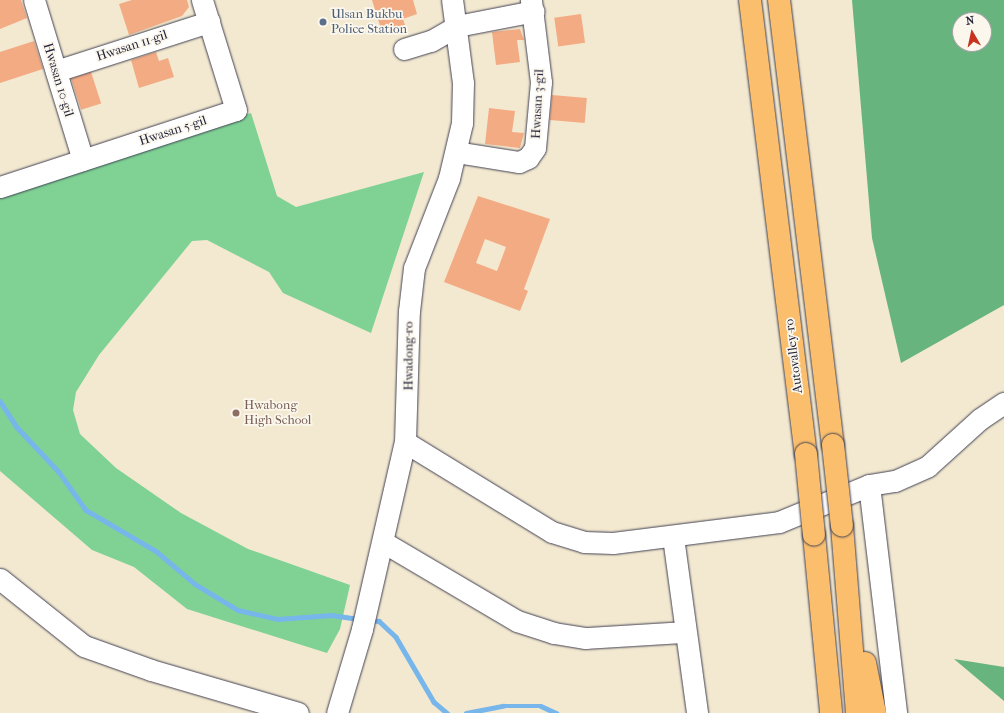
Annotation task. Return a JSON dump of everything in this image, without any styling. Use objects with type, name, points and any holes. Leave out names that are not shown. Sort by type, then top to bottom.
[{"type":"highway","name":"Autovalley-ro","points":[[750,0],[806,454],[831,713]]},
{"type":"highway","points":[[779,0],[842,526],[848,581],[857,713]]},
{"type":"highway","points":[[848,581],[875,713]]},
{"type":"highway","points":[[823,713],[825,656]]},
{"type":"street","name":"Hwasan 10-gil","points":[[34,0],[83,160]]},
{"type":"street","name":"Hwasan 5-gil","points":[[0,187],[236,110],[202,0]]},
{"type":"street","name":"Hwadong-ro","points":[[337,713],[365,619],[405,442],[409,382],[409,311],[414,268],[456,152],[462,123],[463,83],[457,26],[452,0]]},
{"type":"street","points":[[404,49],[431,41],[457,26],[533,6]]},
{"type":"street","name":"Hwasan 3-gil","points":[[456,152],[519,162],[535,148],[541,82],[533,6]]},
{"type":"street","name":"Hwasan 11-gil","points":[[56,71],[209,22]]},
{"type":"street","points":[[405,442],[552,532],[584,542],[612,543],[673,537],[779,522],[869,485],[895,481],[928,466],[980,419],[1004,403]]},
{"type":"street","points":[[869,485],[896,713]]},
{"type":"street","points":[[673,537],[684,632],[697,713]]},
{"type":"street","points":[[383,542],[517,622],[554,633],[586,638],[684,632]]},
{"type":"street","points":[[0,579],[84,646],[151,670],[298,713]]},
{"type":"green space","points":[[852,0],[1004,0],[1004,305],[901,363],[872,238]]},
{"type":"green space","points":[[251,113],[277,196],[296,207],[424,172],[371,333],[283,293],[269,272],[207,240],[192,241],[99,355],[76,392],[73,410],[80,434],[116,468],[181,513],[248,549],[350,585],[340,629],[327,653],[187,609],[134,567],[92,550],[0,471],[0,197]]},
{"type":"green space","points":[[954,659],[1004,667],[1004,701]]},
{"type":"building","points":[[0,0],[21,0],[27,18],[0,29]]},
{"type":"building","points":[[132,0],[187,0],[189,7],[182,16],[129,35],[119,4]]},
{"type":"building","points":[[372,0],[413,0],[417,14],[403,19],[405,25],[382,32]]},
{"type":"building","points":[[581,14],[585,43],[558,46],[554,18]]},
{"type":"building","points":[[520,29],[524,40],[517,40],[520,62],[496,65],[492,32]]},
{"type":"building","points":[[34,41],[43,69],[0,83],[0,52]]},
{"type":"building","points":[[156,52],[159,61],[168,58],[174,77],[139,88],[131,60]]},
{"type":"building","points":[[91,72],[101,103],[81,110],[71,78]]},
{"type":"building","points":[[552,95],[587,98],[585,123],[550,120]]},
{"type":"building","points":[[489,108],[515,111],[512,132],[524,133],[520,148],[485,144]]},
{"type":"building","points":[[478,196],[550,219],[524,289],[528,291],[520,311],[444,282]],"holes":[[[485,239],[506,247],[497,271],[476,263]]]},
{"type":"waterway","points":[[0,401],[16,426],[59,472],[86,510],[156,551],[195,584],[238,610],[278,619],[331,615],[359,619]]},
{"type":"waterway","points":[[368,620],[379,621],[396,637],[434,702],[447,713]]},
{"type":"waterway","points":[[466,713],[503,706],[541,706],[556,713]]},
{"type":"place","name":"Ulsan Bukbu Police Station","points":[[323,22]]},
{"type":"place","name":"Hwabong High School","points":[[236,413]]}]
